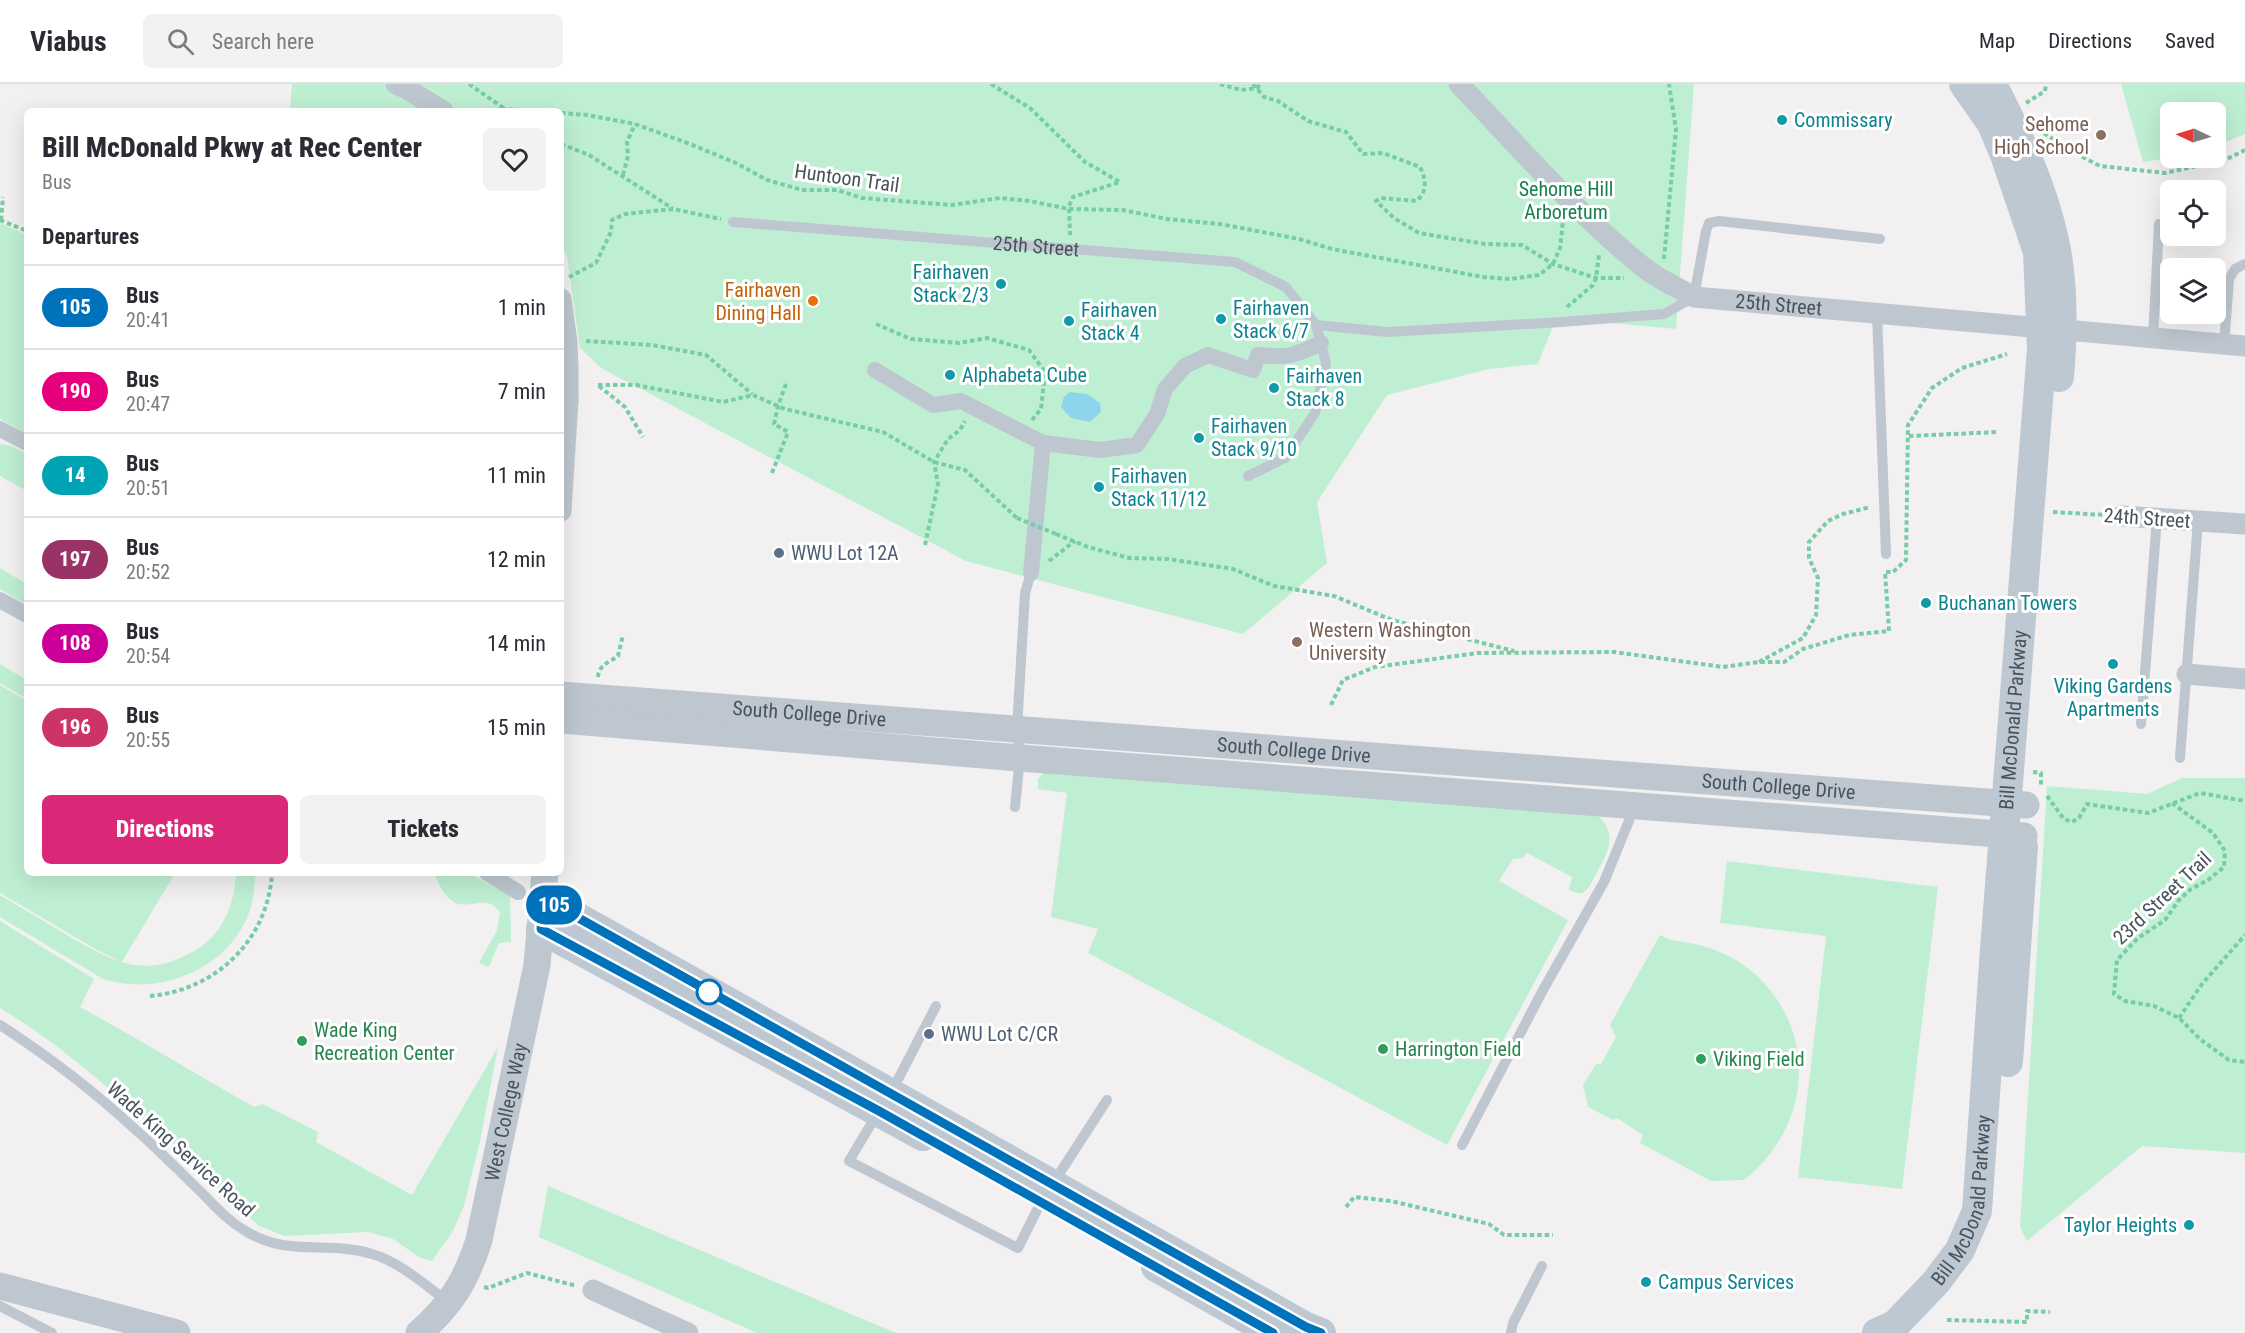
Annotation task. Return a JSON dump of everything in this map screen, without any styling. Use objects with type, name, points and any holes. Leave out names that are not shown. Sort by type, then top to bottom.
[{"type":"main road","name":"Bill McDonald Parkway","points":[[1897,1331],[1949,1293],[1970,1263],[1990,1217],[2002,1160],[2014,835],[2042,349],[2052,330],[2038,252],[2005,155],[1992,124],[1964,84]]},
{"type":"main road","name":"Bill McDonald Parkway","points":[[1992,84],[2030,164],[2054,237],[2059,268],[2052,330],[2049,511],[2029,771],[2016,805]]},
{"type":"main road","points":[[536,888],[885,1103]]},
{"type":"main road","points":[[541,929],[885,1103],[1047,1193],[1321,1333]]},
{"type":"main road","points":[[1047,1193],[1273,1333]]},
{"type":"street","points":[[396,84],[438,108]]},
{"type":"street","points":[[1459,84],[1567,198],[1608,236],[1644,268],[1694,297]]},
{"type":"street","name":"25th Street","points":[[1694,297],[2235,346]]},
{"type":"street","points":[[564,320],[568,367],[564,463]]},
{"type":"street","points":[[875,370],[933,405],[961,401],[1043,444],[1100,450],[1137,445],[1157,414],[1165,389],[1185,366],[1208,355],[1253,370],[1258,355],[1284,358],[1321,343]]},
{"type":"street","points":[[0,429],[24,441]]},
{"type":"street","points":[[1031,573],[1043,444]]},
{"type":"street","name":"24th Street","points":[[2122,516],[2245,524]]},
{"type":"street","points":[[0,600],[24,613]]},
{"type":"street","points":[[2187,674],[2245,678]]},
{"type":"street","name":"South College Drive","points":[[564,695],[2016,805]]},
{"type":"street","name":"South College Drive","points":[[564,720],[2014,835]]},
{"type":"street","points":[[497,876],[536,888]]},
{"type":"street","name":"West College Way","points":[[419,1333],[456,1293],[479,1240],[537,965],[541,929],[536,888]]},
{"type":"street","points":[[0,1286],[177,1333]]},
{"type":"street","points":[[593,1290],[688,1333]]},
{"type":"lane","points":[[1316,325],[1388,332],[1664,314],[1694,297],[1706,231],[1710,223],[1719,221],[1880,239]]},
{"type":"lane","name":"25th Street","points":[[733,222],[1235,262],[1287,287],[1316,325],[1326,363],[1315,413],[1285,458],[1248,476]]},
{"type":"lane","points":[[2153,338],[2159,224]]},
{"type":"lane","points":[[2235,346],[2229,279],[2235,269],[2245,264]]},
{"type":"lane","points":[[1877,314],[1886,554]]},
{"type":"lane","points":[[2141,724],[2157,518]]},
{"type":"lane","points":[[2180,758],[2198,521]]},
{"type":"lane","points":[[1014,807],[1020,758],[1017,729],[1025,593],[1031,573]]},
{"type":"lane","points":[[1462,1145],[1543,990],[1595,899],[1635,806]]},
{"type":"lane","points":[[936,1006],[885,1103],[849,1161],[1018,1248],[1047,1193],[1107,1100]]},
{"type":"lane","name":"Wade King Service Road","points":[[0,1025],[68,1073],[136,1130],[224,1215],[263,1242],[289,1248],[354,1250],[372,1254],[456,1293]]},
{"type":"lane","points":[[1511,1333],[1542,1266]]},
{"type":"lane","points":[[0,1306],[52,1333]]},
{"type":"path","points":[[469,84],[500,108]]},
{"type":"path","points":[[991,84],[1030,108],[1085,162],[1120,182],[1073,197],[1069,209],[1071,250]]},
{"type":"path","points":[[1220,84],[1241,90],[1256,85],[1264,97],[1278,101],[1308,122],[1346,132],[1363,154],[1383,153],[1420,167],[1425,177],[1424,189],[1421,197],[1416,201],[1381,198],[1376,201],[1394,218],[1419,233],[1485,244],[1522,245],[1553,264],[1596,278],[1663,279],[1676,129],[1669,84]]},
{"type":"path","name":"Huntoon Trail","points":[[564,113],[635,124],[699,147],[767,180],[802,190],[837,190],[862,198],[952,205],[1000,198],[1069,209],[1123,210],[1167,219],[1221,224],[1299,239],[1332,249],[1483,277],[1510,279],[1539,275],[1553,264]]},
{"type":"path","points":[[2008,115],[2029,123],[2071,151],[2100,166],[2165,173],[2225,160],[2245,150]]},
{"type":"path","points":[[623,175],[628,156],[627,142],[635,124]]},
{"type":"path","points":[[564,145],[589,155],[673,209]]},
{"type":"path","points":[[3,197],[0,220],[24,230]]},
{"type":"path","points":[[1553,264],[1560,248],[1567,198]]},
{"type":"path","points":[[568,277],[596,263],[611,232],[612,220],[626,214],[673,209],[733,222]]},
{"type":"path","points":[[1548,323],[1593,285],[1598,256],[1608,236]]},
{"type":"path","points":[[876,324],[911,339],[958,343],[987,338],[1029,350],[1045,372],[1041,409],[1023,433]]},
{"type":"path","points":[[567,342],[598,340],[652,345],[706,355],[753,395],[778,406],[883,432],[934,462],[964,470],[1017,518],[1075,541],[1129,558],[1168,558],[1233,569],[1274,586],[1334,596],[1392,620],[1521,653]]},
{"type":"path","points":[[1908,425],[1932,388],[1962,368],[2007,354]]},
{"type":"path","points":[[772,473],[788,432],[774,424],[787,381]]},
{"type":"path","points":[[643,437],[625,407],[598,385],[636,385],[723,402],[753,395]]},
{"type":"path","points":[[925,545],[938,484],[934,462],[948,439],[960,430],[973,407]]},
{"type":"path","points":[[1909,436],[1998,432]]},
{"type":"path","points":[[1759,662],[1803,638],[1816,615],[1818,578],[1809,558],[1809,542],[1828,521],[1843,514],[1890,500],[1907,487]]},
{"type":"path","name":"24th Street","points":[[2049,511],[2122,516]]},
{"type":"path","points":[[1031,573],[1075,541]]},
{"type":"path","points":[[1331,705],[1343,680],[1375,667],[1478,653],[1614,652],[1723,667],[1759,662],[1784,662],[1803,649],[1849,635],[1889,630]]},
{"type":"path","points":[[597,681],[598,670],[618,656],[622,635]]},
{"type":"path","points":[[2029,771],[2041,773],[2040,786],[2064,819],[2072,822],[2079,818],[2087,804],[2148,813],[2200,793],[2245,801]]},
{"type":"path","name":"23rd Street Trail","points":[[2172,803],[2212,833],[2225,851],[2224,867],[2208,880],[2191,889],[2179,900],[2165,920],[2137,939],[2117,960],[2114,994],[2125,1001],[2154,1006],[2179,1018],[2201,1040],[2229,1060],[2245,1062]]},
{"type":"path","points":[[150,996],[189,989],[226,967],[251,935],[268,894],[271,876]]},
{"type":"path","points":[[2179,1018],[2202,984],[2245,934]]},
{"type":"path","points":[[1346,1207],[1354,1197],[1391,1201],[1489,1224],[1504,1235],[1553,1235]]},
{"type":"path","points":[[456,1293],[488,1288],[527,1274],[593,1290]]},
{"type":"path","points":[[1947,1320],[2027,1322],[2027,1311],[2050,1312]]},
{"type":"green space","name":"Sehome Hill Arboretum","points":[[292,84],[1694,84],[1676,329],[1556,318],[1538,364],[1489,369],[1387,395],[1317,502],[1327,563],[1243,634],[966,561],[601,368],[580,348],[567,256],[564,252],[564,108],[290,108]]},
{"type":"green space","points":[[2121,84],[2245,84],[2245,134],[2226,142],[2226,102],[2160,102],[2160,160],[2143,162]]},
{"type":"green space","points":[[0,223],[24,234],[24,432],[0,419]]},
{"type":"green space","points":[[0,444],[12,446],[24,452],[24,489],[0,476]]},
{"type":"green space","points":[[0,568],[24,582],[24,603],[0,589]]},
{"type":"green space","points":[[0,664],[24,678],[24,697],[0,683]]},
{"type":"green space","points":[[0,685],[24,699],[24,876],[173,876],[122,962],[97,950],[0,893]]},
{"type":"green space","name":"Harrington Field","points":[[1043,773],[1593,812],[1607,827],[1610,841],[1605,857],[1587,889],[1582,893],[1569,890],[1572,877],[1527,853],[1523,858],[1513,859],[1499,881],[1568,920],[1447,1145],[1088,953],[1098,929],[1051,917],[1067,793],[1038,789],[1038,779]]},
{"type":"green space","points":[[2182,778],[2245,778],[2245,1153],[2142,1146],[2027,1241],[2020,1227],[2047,786],[2147,794]]},
{"type":"green space","points":[[1727,861],[1938,887],[1902,1189],[1798,1177],[1826,936],[1720,923]]},
{"type":"green space","points":[[236,876],[256,876],[250,910],[240,931],[227,948],[210,963],[169,981],[125,984],[103,979],[0,917],[0,895],[84,945],[116,960],[147,966],[163,964],[180,958],[208,941],[226,915]]},
{"type":"green space","points":[[436,876],[474,876],[510,896],[511,942],[499,943],[489,967],[479,963],[497,930],[500,912],[492,905],[484,903],[459,904],[451,900],[443,891]]},
{"type":"green space","points":[[0,921],[94,979],[80,1007],[254,1107],[263,1104],[318,1132],[316,1142],[412,1195],[498,1047],[480,1141],[464,1206],[453,1231],[432,1261],[419,1257],[393,1239],[368,1232],[284,1236],[259,1226],[101,1082],[35,1030],[0,1008]]},
{"type":"green space","name":"Viking Field","points":[[1660,935],[1709,948],[1743,965],[1772,992],[1788,1018],[1797,1046],[1799,1075],[1795,1104],[1784,1132],[1767,1157],[1744,1180],[1711,1181],[1640,1143],[1643,1135],[1617,1118],[1613,1120],[1588,1107],[1583,1085],[1596,1064],[1601,1064],[1616,1037],[1610,1025]]},
{"type":"green space","points":[[548,1186],[896,1333],[757,1333],[539,1237]]},
{"type":"water","points":[[1070,392],[1087,394],[1100,403],[1101,412],[1090,422],[1071,418],[1061,407],[1064,397]]},
{"type":"bus line","name":"105","points":[[1273,1333],[879,1111],[541,929],[543,898],[1306,1327],[1321,1333]]},
{"type":"place","name":"Commissary","points":[[1782,120]]},
{"type":"place","name":"Sehome High School","points":[[2101,135]]},
{"type":"place","name":"Fairhaven Stack 2/3","points":[[1001,284]]},
{"type":"place","name":"Fairhaven Dining Hall","points":[[813,301]]},
{"type":"place","name":"Fairhaven Stack 6/7","points":[[1221,319]]},
{"type":"place","name":"Fairhaven Stack 4","points":[[1069,321]]},
{"type":"place","name":"Alphabeta Cube","points":[[950,375]]},
{"type":"place","name":"Fairhaven Stack 8","points":[[1274,388]]},
{"type":"place","name":"Fairhaven Stack 9/10","points":[[1199,438]]},
{"type":"place","name":"Fairhaven Stack 11/12","points":[[1099,487]]},
{"type":"place","name":"WWU Lot 12A","points":[[779,553]]},
{"type":"place","name":"Buchanan Towers","points":[[1926,603]]},
{"type":"place","name":"Western Washington University","points":[[1297,642]]},
{"type":"place","name":"Viking Gardens Apartments","points":[[2113,664]]},
{"type":"place","name":"WWU Lot C/CR","points":[[929,1034]]},
{"type":"place","name":"Wade King Recreation Center","points":[[302,1041]]},
{"type":"place","name":"Harrington Field","points":[[1383,1049]]},
{"type":"place","name":"Viking Field","points":[[1701,1059]]},
{"type":"place","name":"Taylor Heights","points":[[2189,1225]]},
{"type":"place","name":"Campus Services","points":[[1646,1282]]}]
